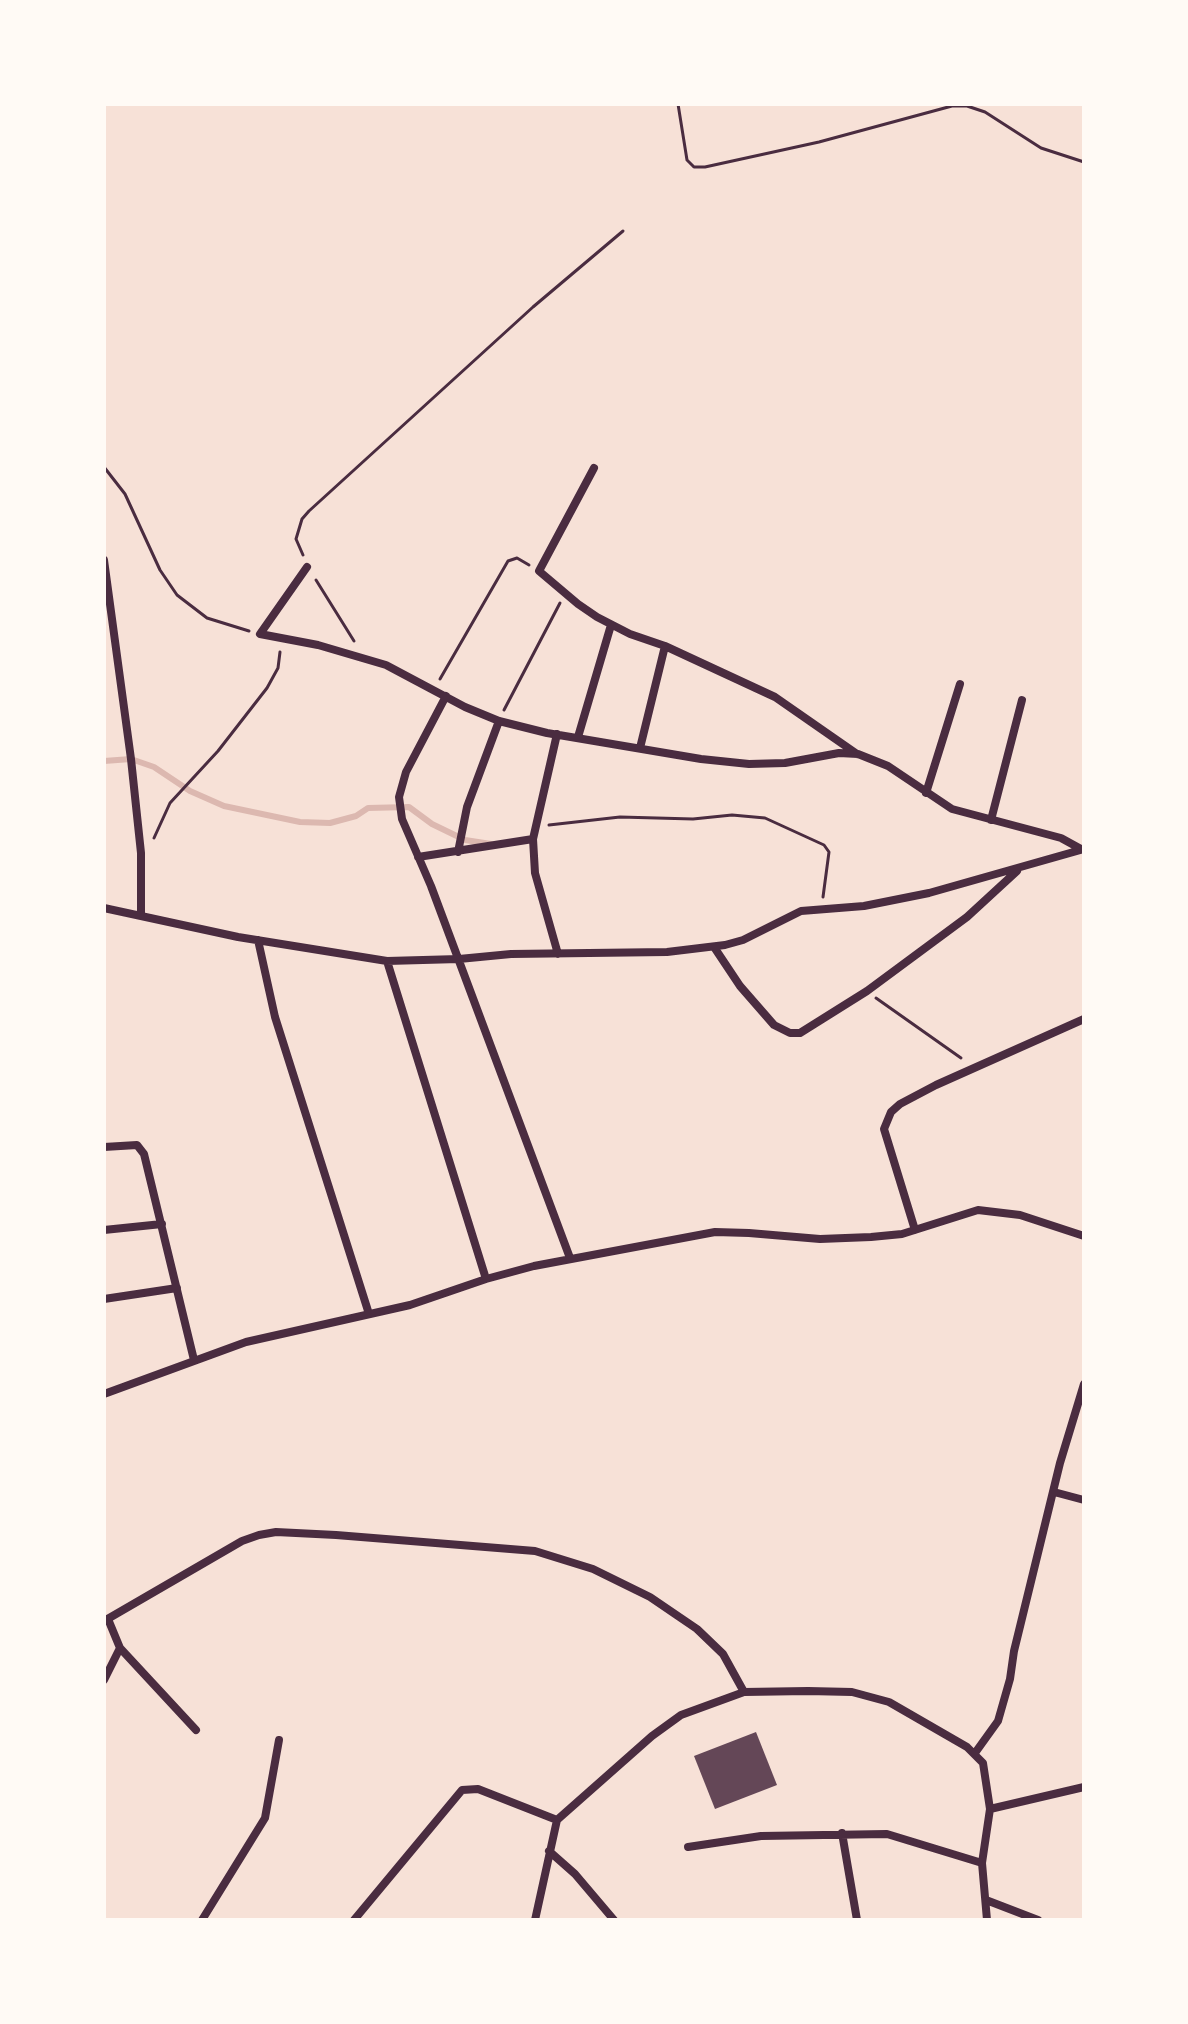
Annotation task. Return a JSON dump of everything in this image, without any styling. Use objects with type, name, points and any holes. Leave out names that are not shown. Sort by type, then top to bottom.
[{"type":"street","points":[[594,468],[539,571],[588,612],[775,697],[858,754],[888,766],[952,809],[1061,838],[1083,849]]},
{"type":"street","points":[[104,560],[141,853],[141,916]]},
{"type":"street","points":[[260,634],[307,567]]},
{"type":"street","points":[[578,737],[611,625]]},
{"type":"street","points":[[260,634],[283,636],[386,665],[499,721],[557,734],[749,764],[785,763],[839,753],[858,754]]},
{"type":"street","points":[[640,748],[665,646]]},
{"type":"street","points":[[926,793],[960,684]]},
{"type":"street","points":[[446,696],[406,772],[399,797],[402,819],[459,959],[570,1258]]},
{"type":"street","points":[[991,820],[1022,700]]},
{"type":"street","points":[[458,852],[467,807],[499,721]]},
{"type":"street","points":[[557,734],[534,835],[535,873],[558,954]]},
{"type":"street","points":[[418,857],[458,852],[534,835]]},
{"type":"street","points":[[104,908],[258,940],[387,961],[511,954],[667,952],[743,940],[801,911],[864,906],[929,893],[1083,849]]},
{"type":"street","points":[[714,947],[740,986],[774,1025],[790,1033],[800,1033],[867,991],[967,917],[1017,870]]},
{"type":"street","points":[[258,940],[275,1017],[369,1314]]},
{"type":"street","points":[[387,961],[486,1279]]},
{"type":"street","points":[[915,1230],[887,1143],[886,1120],[900,1104],[974,1067],[1084,1019]]},
{"type":"street","points":[[104,1147],[140,1146],[194,1360]]},
{"type":"street","points":[[104,1394],[246,1342],[410,1305],[486,1279],[570,1258],[715,1232],[820,1239],[871,1237],[915,1230],[978,1210],[1020,1215],[1084,1236]]},
{"type":"street","points":[[104,1230],[162,1224]]},
{"type":"street","points":[[104,1299],[177,1288]]},
{"type":"street","points":[[975,1753],[992,1733],[1006,1693],[1054,1492],[1084,1384]]},
{"type":"street","points":[[1054,1492],[1084,1500]]},
{"type":"street","points":[[196,1730],[120,1648],[106,1620],[242,1541],[276,1532],[535,1551],[593,1569],[650,1597],[697,1629],[723,1654],[744,1692]]},
{"type":"street","points":[[104,1680],[120,1648]]},
{"type":"street","points":[[535,1920],[557,1820],[652,1736],[681,1715],[744,1692],[852,1692],[867,1695],[889,1702],[975,1753],[983,1763],[990,1809],[982,1863],[987,1920]]},
{"type":"street","points":[[202,1920],[265,1818],[279,1740]]},
{"type":"street","points":[[990,1809],[1084,1787]]},
{"type":"street","points":[[354,1920],[462,1790],[478,1789],[557,1820]]},
{"type":"street","points":[[842,1833],[857,1920]]},
{"type":"street","points":[[688,1847],[761,1836],[887,1834],[982,1863]]},
{"type":"street","points":[[549,1851],[575,1874],[614,1920]]},
{"type":"street","points":[[986,1900],[1038,1920]]},
{"type":"path","points":[[678,104],[687,160],[694,167],[819,142],[952,106],[967,106],[985,112],[1041,148],[1084,162]]},
{"type":"path","points":[[364,658],[307,567],[296,539],[302,519],[533,307],[623,231]]},
{"type":"path","points":[[104,467],[125,494],[160,570],[177,595],[207,618],[260,634]]},
{"type":"path","points":[[434,690],[508,561],[517,558],[539,571]]},
{"type":"path","points":[[499,721],[565,593]]},
{"type":"path","points":[[141,853],[153,840],[170,803],[218,751],[267,688],[278,668],[283,636]]},
{"type":"path","points":[[534,835],[549,825],[620,817],[693,819],[732,815],[765,818],[812,838],[829,852],[821,908]]},
{"type":"path","points":[[867,991],[974,1067]]},
{"type":"building","points":[[756,1732],[777,1785],[715,1809],[694,1756]]},
{"type":"waterway","points":[[104,761],[131,759],[154,767],[190,791],[224,806],[300,822],[330,823],[356,816],[368,808],[409,807],[432,824],[465,840],[491,844]]}]
